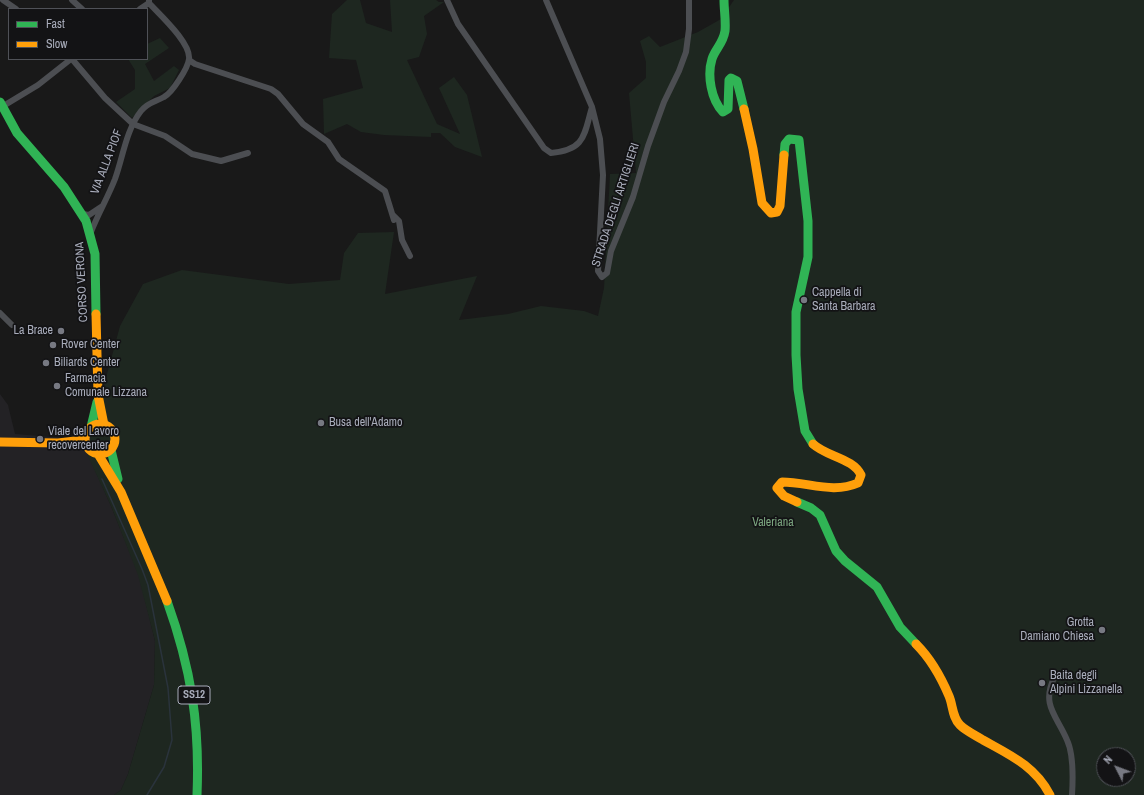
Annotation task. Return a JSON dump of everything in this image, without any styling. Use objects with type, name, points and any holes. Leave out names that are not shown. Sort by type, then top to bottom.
[{"type":"street","points":[[3,0],[15,8]]},
{"type":"street","points":[[72,0],[81,8]]},
{"type":"street","points":[[447,0],[458,24],[544,148],[551,153],[559,153],[582,140],[588,128],[592,108]]},
{"type":"street","name":"STRADA DEGLI ARTIGLIERI","points":[[546,0],[592,108],[600,139],[603,160],[598,270],[600,276],[604,277],[607,274],[611,251],[633,197],[648,146],[664,102],[680,72],[686,52],[689,29],[689,0]]},
{"type":"street","points":[[724,0],[725,30],[722,43],[712,58],[710,80],[717,106],[723,112],[728,109],[729,80],[731,78],[737,81],[752,143],[762,203],[771,213],[777,212],[780,206],[785,144],[789,139],[793,138],[799,140],[801,147],[808,221],[808,257],[796,312],[796,355],[798,389],[805,431],[812,444],[819,450],[857,467],[861,477],[855,485],[842,487],[820,487],[782,482],[777,488],[781,493],[816,511],[824,519],[836,550],[847,562],[877,587],[900,627],[909,639],[920,648],[934,666],[950,697],[960,725],[997,748],[1016,757],[1044,784],[1050,795]]},
{"type":"street","points":[[149,2],[182,40],[188,52],[189,60],[195,64],[271,89],[278,94],[303,124],[328,142],[339,159],[385,191],[393,217],[399,221],[401,236],[410,251]]},
{"type":"street","points":[[1,106],[38,85],[70,60]]},
{"type":"street","points":[[72,60],[105,98],[133,124],[165,136],[192,154],[221,161],[248,153]]},
{"type":"street","name":"VIA ALLA PIOF","points":[[91,232],[114,179],[133,124],[141,110],[152,101],[164,97],[173,89],[189,60]]},
{"type":"street","name":"CORSO VERONA","points":[[1,106],[13,127],[86,216],[95,254],[98,395]]},
{"type":"street","name":"VIA ALLA PIOF","points":[[86,216],[101,207]]},
{"type":"street","points":[[86,216],[92,220],[96,218]]},
{"type":"street","points":[[0,313],[12,325]]},
{"type":"street","name":"SS12","points":[[98,395],[104,425],[112,431],[114,435],[115,440],[111,450],[126,504]]},
{"type":"street","name":"SS12","points":[[98,395],[94,419],[91,427],[85,435],[84,440],[89,450],[98,454],[126,504],[164,592],[187,659],[197,722],[199,764],[197,795]]},
{"type":"street","points":[[91,427],[97,424],[104,425]]},
{"type":"street","points":[[0,442],[58,443],[84,440]]},
{"type":"street","points":[[98,454],[111,450]]},
{"type":"street","points":[[1054,678],[1048,696],[1052,713],[1067,740],[1069,748],[1072,795]]},
{"type":"shaded area","points":[[0,394],[8,405],[15,434],[89,440],[87,452],[139,575],[155,641],[154,685],[128,774],[121,790],[114,795],[0,795]]},
{"type":"green space","points":[[347,0],[360,0],[366,23],[392,32],[390,0],[436,0],[439,2],[444,2],[424,16],[427,34],[419,57],[407,60],[437,124],[460,134],[439,88],[454,77],[467,95],[482,157],[455,147],[440,133],[431,133],[431,137],[384,135],[361,132],[347,124],[324,134],[323,99],[363,88],[356,60],[329,58],[332,14]]},
{"type":"green space","name":"Valeriana","points":[[734,0],[1144,0],[1144,795],[114,795],[121,790],[128,774],[154,685],[155,641],[138,575],[111,506],[86,452],[120,326],[143,284],[182,270],[289,284],[340,280],[344,253],[358,233],[394,232],[385,294],[477,276],[459,320],[508,314],[541,306],[584,311],[598,316],[604,288],[610,174],[636,173],[629,93],[646,78],[646,62],[640,41],[649,36],[660,47],[698,32],[721,19]]},
{"type":"green space","points":[[160,38],[169,48],[145,64],[154,81],[174,66],[179,70],[170,88],[154,96],[132,118],[116,102],[135,89],[135,70],[129,60],[148,60],[148,44]]},
{"type":"waterway","points":[[102,479],[148,585],[168,688],[172,740],[164,767],[147,795]]},
{"type":"traffic: fast","points":[[724,0],[725,31],[723,39],[712,59],[710,72],[711,87],[716,101],[723,112],[728,109],[729,80],[731,78],[737,81],[744,109]]},
{"type":"traffic: fast","points":[[0,102],[17,133],[64,187],[86,221],[95,254],[96,314]]},
{"type":"traffic: fast","points":[[784,155],[785,144],[789,139],[799,140],[808,221],[808,257],[796,312],[796,355],[798,389],[805,431],[813,444]]},
{"type":"traffic: fast","points":[[91,427],[97,402]]},
{"type":"traffic: fast","points":[[111,450],[118,479]]},
{"type":"traffic: fast","points":[[797,502],[811,508],[820,515],[836,551],[845,561],[877,587],[900,627],[916,644]]},
{"type":"traffic: fast","points":[[167,601],[182,650],[192,696],[197,744],[197,795]]},
{"type":"traffic: slow","points":[[744,109],[753,149],[762,203],[771,213],[777,212],[780,206],[784,155]]},
{"type":"traffic: slow","points":[[96,314],[98,395],[104,425]]},
{"type":"traffic: slow","points":[[100,424],[111,428],[115,439],[111,450],[100,454],[89,450],[85,439],[89,428],[100,424]]},
{"type":"traffic: slow","points":[[0,442],[58,443],[84,440]]},
{"type":"traffic: slow","points":[[797,502],[784,496],[777,488],[782,482],[792,482],[830,488],[849,486],[858,483],[861,475],[857,469],[846,461],[825,452],[813,444]]},
{"type":"traffic: slow","points":[[98,454],[121,492],[167,601]]},
{"type":"traffic: slow","points":[[916,644],[931,662],[939,675],[949,696],[957,722],[971,733],[1021,762],[1037,776],[1050,795]]},
{"type":"place","name":"Cappella di Santa Barbara","points":[[804,300]]},
{"type":"place","name":"La Brace","points":[[61,331]]},
{"type":"place","name":"Rover Center","points":[[53,345]]},
{"type":"place","name":"Biliards Center","points":[[46,363]]},
{"type":"place","name":"Farmacia Comunale Lizzana","points":[[57,386]]},
{"type":"place","name":"Busa dell'Adamo","points":[[321,423]]},
{"type":"place","name":"Viale del Lavoro recovercenter","points":[[40,439]]},
{"type":"place","name":"Grotta Damiano Chiesa","points":[[1102,630]]},
{"type":"place","name":"Baita degli Alpini Lizzanella","points":[[1042,683]]}]
